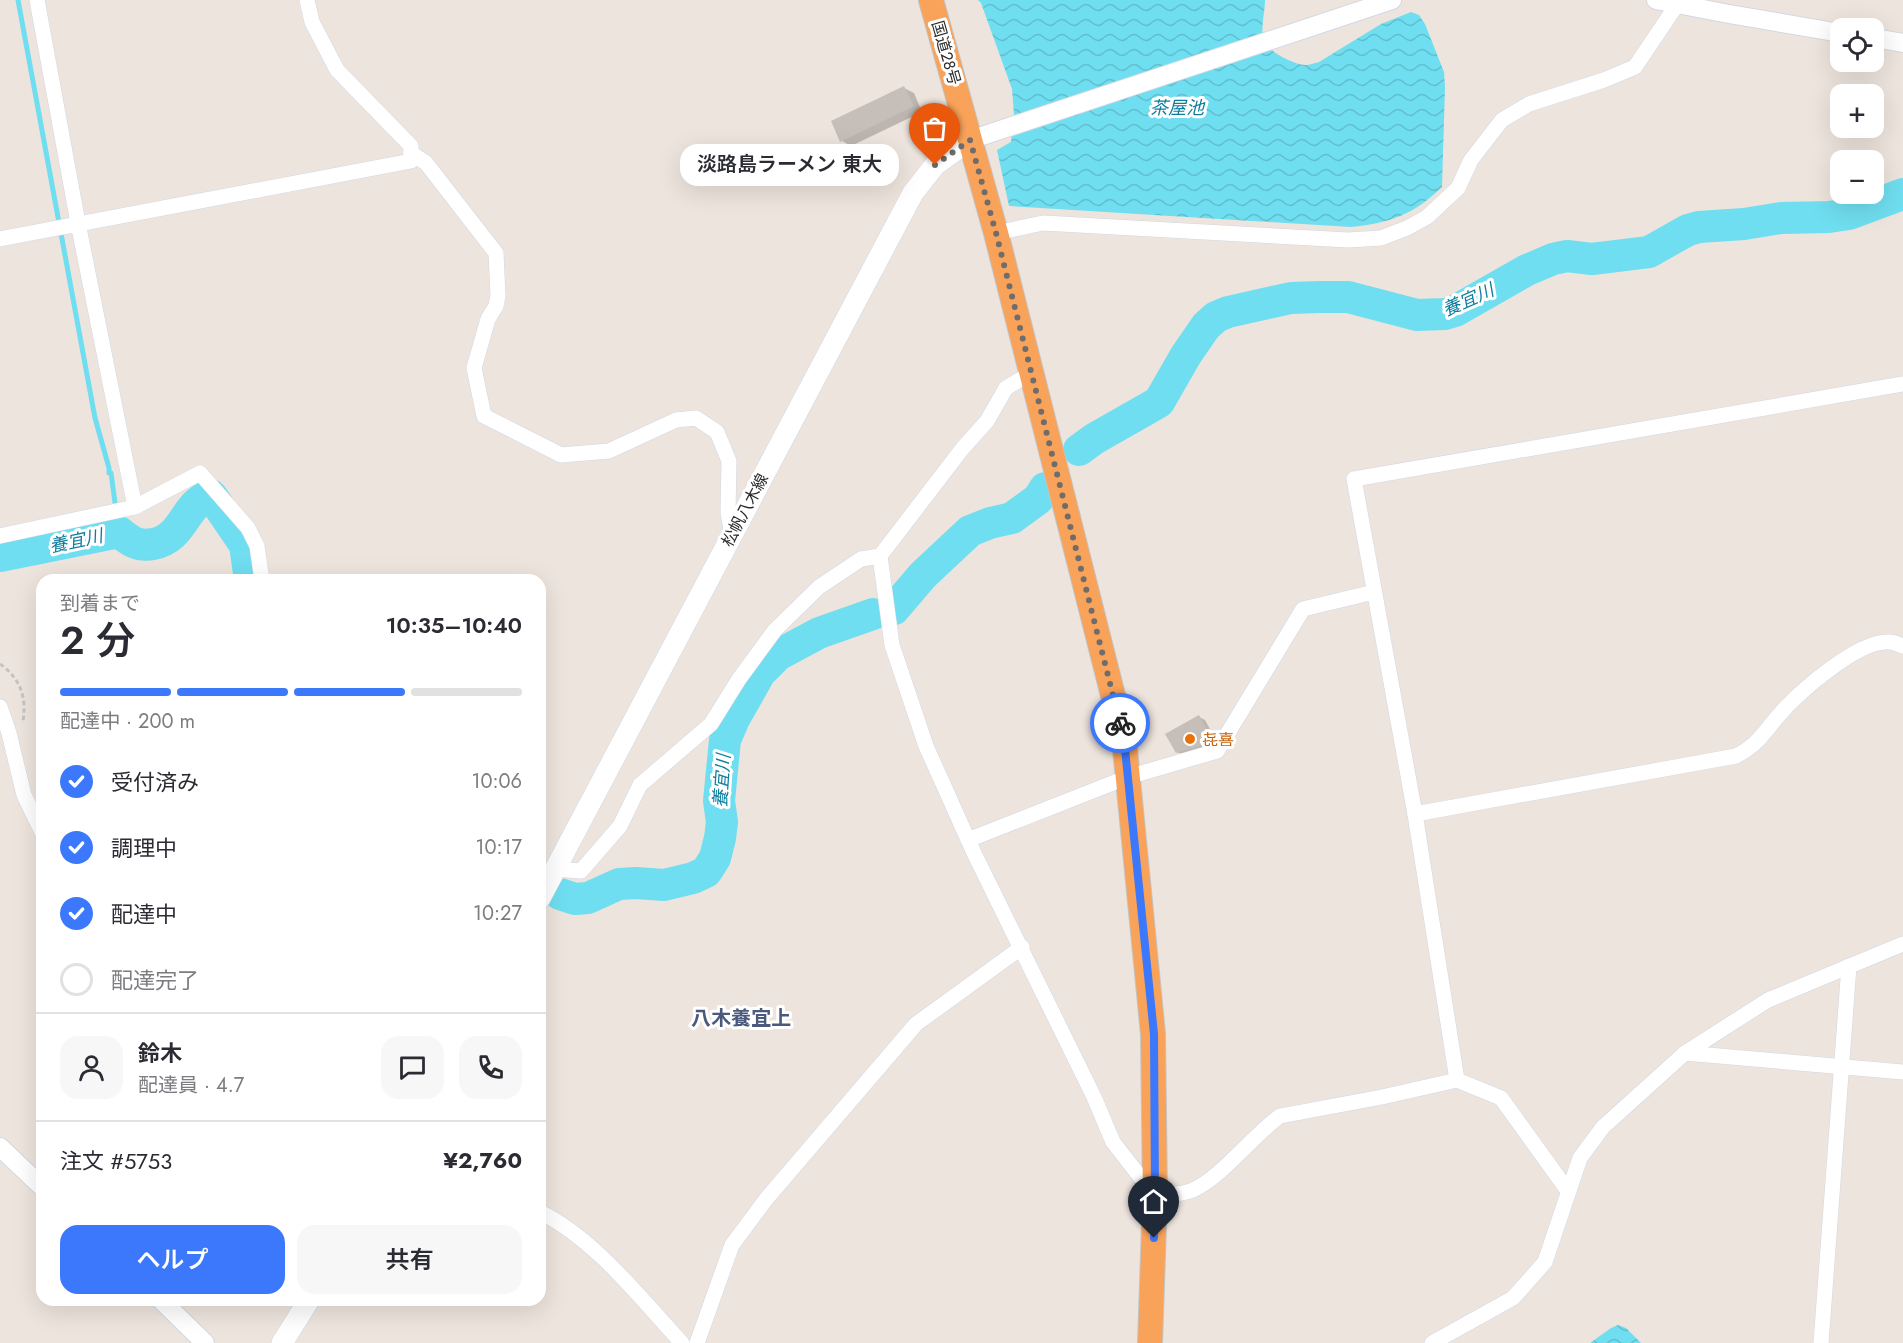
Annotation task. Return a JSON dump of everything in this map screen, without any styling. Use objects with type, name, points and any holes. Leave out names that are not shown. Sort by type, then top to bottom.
[{"type":"highway","name":"国道28号","points":[[931,0],[996,233],[1124,739],[1154,1034],[1155,1196],[1150,1343]]},
{"type":"main road","name":"松帆八木線","points":[[546,886],[913,193],[935,165],[970,140]]},
{"type":"main road","points":[[282,1343],[305,1306]]},
{"type":"street","points":[[37,0],[74,224],[131,508]]},
{"type":"street","points":[[0,239],[411,161],[411,146],[337,70],[312,21],[307,0]]},
{"type":"street","points":[[970,140],[1392,0]]},
{"type":"street","points":[[1656,0],[1725,7],[1830,31]]},
{"type":"street","points":[[996,233],[1043,223],[1348,240],[1381,238],[1427,217],[1458,188],[1471,160],[1502,120],[1530,104],[1604,80],[1635,67],[1678,3]]},
{"type":"street","points":[[1884,40],[1903,43]]},
{"type":"street","points":[[411,153],[426,163],[496,253],[498,296],[496,306],[488,320],[474,368],[484,416],[561,455],[609,452],[676,420],[696,418],[717,432],[729,461],[728,512],[732,535]]},
{"type":"street","points":[[555,869],[581,871],[620,826],[640,785],[711,724],[739,679],[775,630],[819,587],[861,559],[880,556],[962,449],[987,421],[1006,388],[1031,373]]},
{"type":"street","points":[[1457,1080],[1415,814],[1354,479],[1903,384]]},
{"type":"street","points":[[0,536],[131,508],[200,473],[248,528],[257,546],[261,574]]},
{"type":"street","points":[[880,556],[892,645],[926,746],[968,840],[1022,947],[1094,1097],[1113,1142],[1155,1196],[1192,1190],[1221,1170],[1280,1116],[1457,1080],[1501,1098],[1568,1191]]},
{"type":"street","points":[[968,840],[1128,777],[1217,752],[1303,609],[1374,592]]},
{"type":"street","points":[[1415,814],[1736,756],[1751,748],[1780,713],[1810,685],[1843,660],[1861,649],[1888,642],[1903,646]]},
{"type":"street","points":[[0,707],[24,795],[36,820]]},
{"type":"street","points":[[1432,1343],[1513,1298],[1545,1262],[1580,1158],[1603,1128],[1685,1053],[1768,1000],[1903,944]]},
{"type":"street","points":[[697,1343],[732,1245],[767,1198],[916,1024],[1022,947]]},
{"type":"street","points":[[1821,1343],[1849,966]]},
{"type":"street","points":[[1685,1053],[1903,1072]]},
{"type":"street","points":[[0,1147],[36,1181]]},
{"type":"street","points":[[546,1215],[598,1253],[682,1343]]},
{"type":"street","points":[[167,1306],[205,1343]]},
{"type":"path","points":[[0,664],[12,673],[23,695],[25,710],[22,726],[12,748]]},
{"type":"water","name":"茶屋池","points":[[978,0],[1265,0],[1262,29],[1265,43],[1281,56],[1305,65],[1319,62],[1381,24],[1411,12],[1419,15],[1425,24],[1444,72],[1442,187],[1411,211],[1400,216],[1378,223],[1351,227],[1009,206],[997,150],[1011,142],[1014,115],[1012,89]]},
{"type":"water","points":[[1618,1325],[1626,1328],[1641,1343],[1590,1343],[1611,1328]]},
{"type":"building","points":[[904,86],[914,106],[840,142],[831,121]]},
{"type":"building","name":"㐂喜","points":[[1199,715],[1212,740],[1211,743],[1176,753],[1165,734]]},
{"type":"waterway","points":[[18,0],[95,418],[109,473],[111,473],[119,532]]},
{"type":"waterway","name":"養宜川","points":[[1079,450],[1159,402],[1206,326],[1216,317],[1228,312],[1291,298],[1348,297],[1417,315],[1445,314],[1455,311],[1527,270],[1553,259],[1567,256],[1592,259],[1649,252],[1688,230],[1699,227],[1744,224],[1781,218],[1829,217],[1849,214],[1903,194]]},
{"type":"waterway","name":"養宜川","points":[[894,609],[923,575],[970,531],[1012,518],[1038,499],[1045,488]]},
{"type":"waterway","name":"養宜川","points":[[0,556],[119,532],[134,542],[143,545],[153,544],[171,535],[195,505],[211,495],[245,545],[249,574]]},
{"type":"waterway","name":"養宜川","points":[[560,894],[575,899],[588,898],[619,884],[664,885],[693,878],[706,872],[715,858],[720,838],[722,822],[719,801],[725,740],[760,673],[778,655],[819,633],[873,614]]},
{"type":"way so far","points":[[935,165],[970,140],[996,233],[1120,723]]},
{"type":"place","name":"淡路島ラーメン 東大","points":[[935,165]]},
{"type":"place","name":"㐂喜","points":[[1190,739]]},
{"type":"district","name":"八木養宜上","points":[[741,1018]]},
{"type":"route","points":[[1120,723],[1124,739],[1154,1034],[1154,1238]]}]
